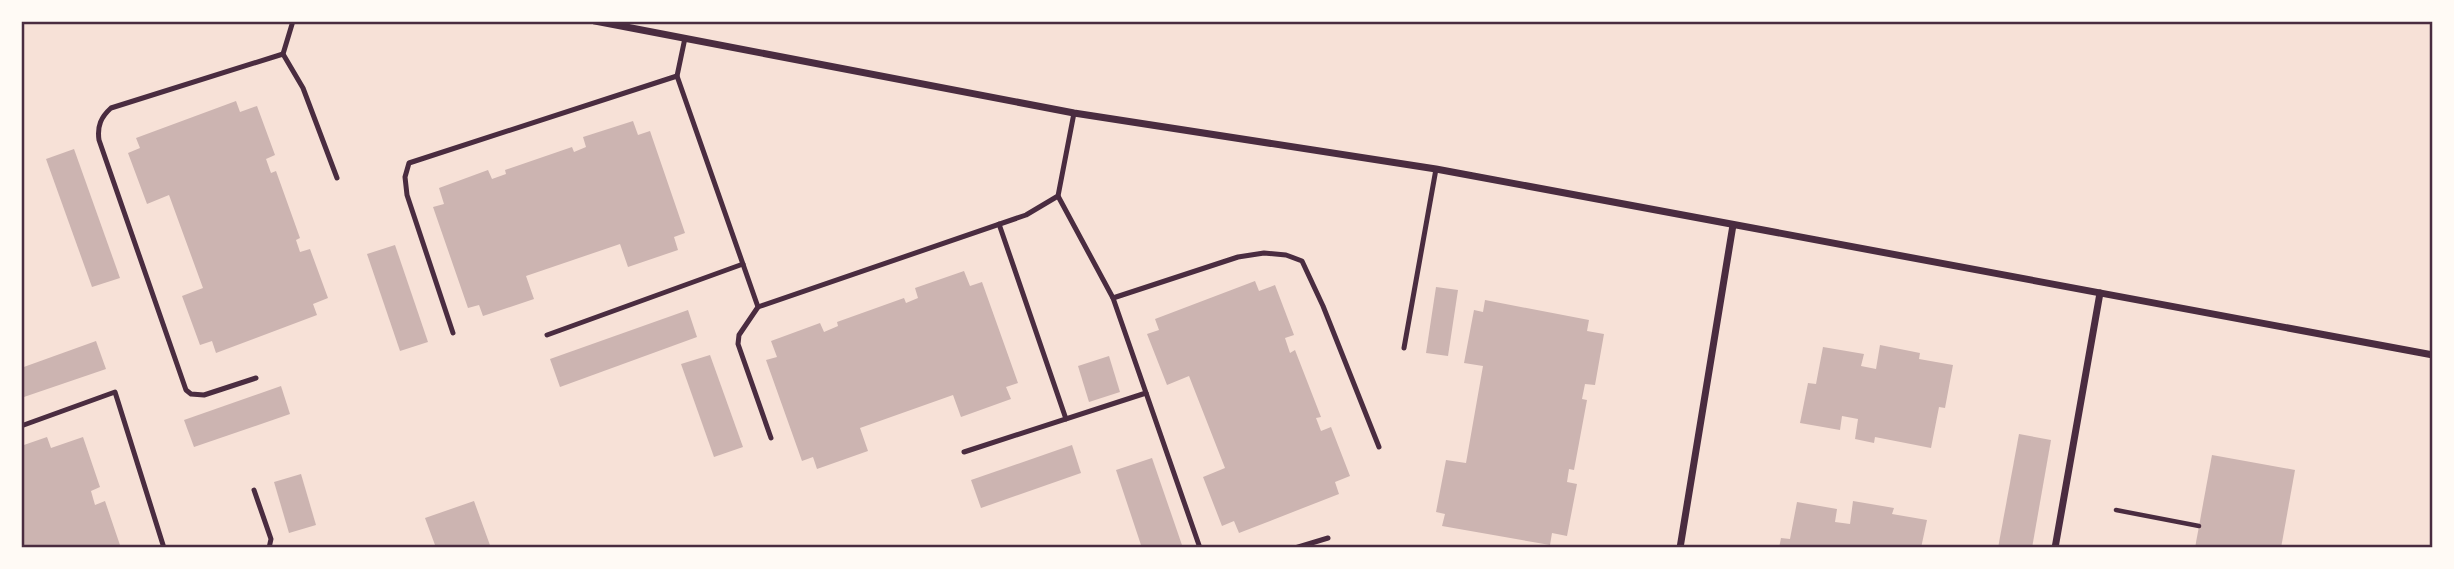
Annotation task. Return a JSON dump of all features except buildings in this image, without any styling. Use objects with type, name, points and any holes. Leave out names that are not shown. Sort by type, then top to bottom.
[{"type":"street","points":[[596,21],[1074,113],[1436,169],[2433,355]]},
{"type":"street","points":[[1680,548],[1733,225]]},
{"type":"street","points":[[2055,548],[2101,293]]},
{"type":"lane","points":[[293,21],[283,54],[303,88],[337,178]]},
{"type":"lane","points":[[685,38],[677,76],[758,307]]},
{"type":"lane","points":[[256,378],[204,395],[191,394],[186,390],[97,131],[104,115],[111,108],[283,54]]},
{"type":"lane","points":[[453,334],[407,195],[405,177],[409,163],[677,76]]},
{"type":"lane","points":[[1074,113],[1058,195],[1113,298],[1200,548]]},
{"type":"lane","points":[[1404,348],[1436,169]]},
{"type":"lane","points":[[771,438],[738,344],[739,335],[758,307],[1026,215],[1058,195]]},
{"type":"lane","points":[[999,224],[1066,419]]},
{"type":"lane","points":[[1113,298],[1238,257],[1264,253],[1286,255],[1302,261],[1379,447]]},
{"type":"lane","points":[[547,335],[743,264]]},
{"type":"lane","points":[[21,426],[115,392],[164,548]]},
{"type":"lane","points":[[964,452],[1146,393]]},
{"type":"lane","points":[[254,490],[271,539],[270,548]]},
{"type":"lane","points":[[1295,548],[1328,538]]},
{"type":"path","points":[[2116,510],[2199,526]]}]
